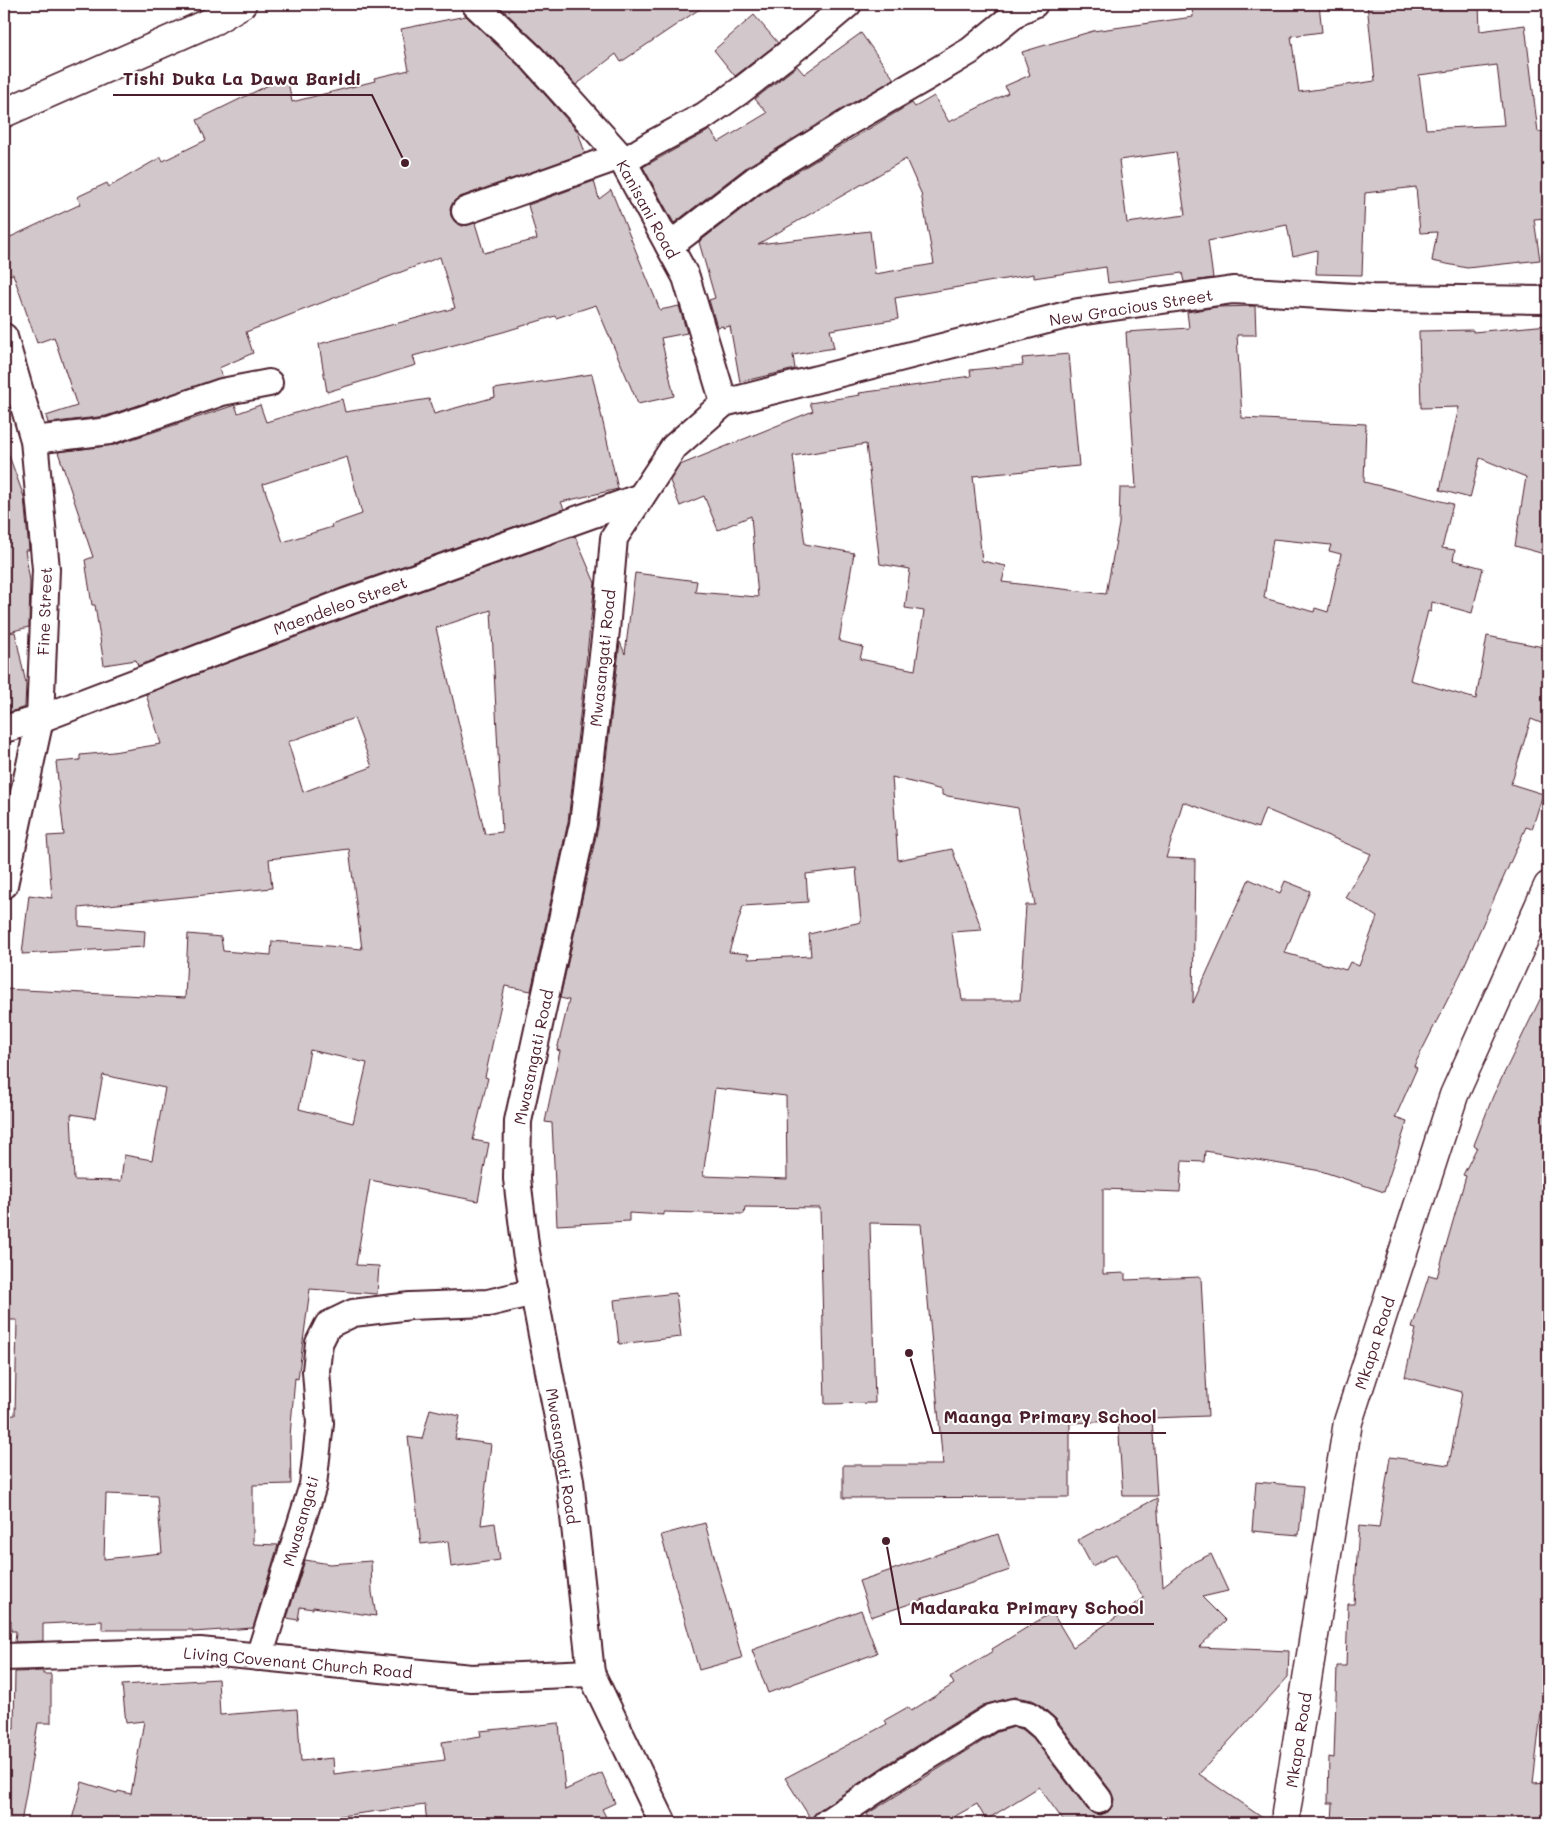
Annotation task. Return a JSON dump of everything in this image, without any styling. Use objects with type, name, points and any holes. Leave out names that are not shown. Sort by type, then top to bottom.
[{"type":"main road","points":[[4,113],[214,20],[242,4]]},
{"type":"main road","name":"Mkapa Road","points":[[1286,1823],[1286,1812],[1348,1422],[1454,1095],[1548,886]]},
{"type":"street","name":"Kanisani Road","points":[[475,4],[532,58],[621,159],[686,277],[724,403]]},
{"type":"street","points":[[465,211],[621,159],[704,116],[740,91],[803,42],[848,4]]},
{"type":"street","points":[[669,246],[756,179],[970,51],[1019,11],[1034,4]]},
{"type":"street","name":"New Gracious Street","points":[[724,403],[1078,312],[1233,290],[1372,298],[1548,300]]},
{"type":"street","name":"Fine Street","points":[[4,338],[34,440],[46,569],[40,719],[4,885]]},
{"type":"street","points":[[34,440],[109,431],[222,392],[270,383]]},
{"type":"street","name":"Mwasangati Road","points":[[663,1823],[591,1673],[570,1480],[526,1252],[517,1179],[518,1121],[583,824],[606,630],[614,538],[674,448],[724,403]]},
{"type":"street","name":"Maendeleo Street","points":[[4,729],[40,719],[346,602],[641,497]]},
{"type":"street","name":"Mwasangati","points":[[259,1657],[313,1485],[320,1423],[316,1371],[319,1343],[328,1325],[353,1312],[410,1306],[488,1303],[534,1292]]},
{"type":"street","name":"Living Covenant Church Road","points":[[4,1658],[200,1651],[471,1678],[591,1673]]},
{"type":"street","points":[[826,1823],[898,1775],[991,1718],[1013,1712],[1029,1715],[1044,1728],[1099,1800]]},
{"type":"building","points":[[497,4],[707,4],[621,62],[616,54],[576,85],[542,47]]},
{"type":"building","points":[[1216,4],[1319,4],[1322,32],[1291,36],[1299,92],[1375,81],[1367,4],[1479,4],[1480,31],[1525,25],[1538,132],[1548,131],[1548,218],[1534,219],[1540,260],[1467,268],[1432,261],[1437,232],[1420,233],[1416,187],[1365,193],[1362,275],[1316,274],[1317,250],[1293,256],[1287,225],[1208,241],[1213,278],[1184,282],[1182,273],[1108,283],[1106,267],[1034,278],[1034,274],[895,298],[898,319],[830,330],[834,348],[793,355],[795,369],[740,382],[730,326],[717,327],[709,300],[715,298],[699,242],[765,191],[912,103],[915,107],[934,96],[949,122],[1008,93],[1005,86],[1030,75],[1022,52],[1093,31],[1193,17],[1192,6]],"holes":[[[1497,65],[1504,125],[1426,129],[1419,75]],[[1176,152],[1185,215],[1127,223],[1119,160]],[[906,159],[921,193],[934,264],[875,274],[870,231],[758,244]]]},
{"type":"building","points":[[754,15],[778,43],[735,76],[714,50]]},
{"type":"building","points":[[466,16],[521,68],[578,132],[585,153],[460,197],[454,201],[450,208],[451,216],[455,222],[462,226],[475,223],[484,253],[537,239],[528,205],[594,181],[599,199],[611,190],[660,310],[679,306],[687,333],[661,338],[674,396],[638,404],[596,305],[556,318],[555,316],[413,356],[416,365],[327,392],[319,344],[455,308],[440,257],[246,332],[253,353],[219,368],[223,377],[106,416],[48,423],[46,416],[77,406],[54,337],[37,343],[13,274],[4,276],[4,240],[81,204],[77,197],[107,183],[109,187],[161,157],[163,161],[206,140],[197,120],[287,76],[292,102],[375,81],[374,78],[409,70],[401,29]]},
{"type":"building","points":[[861,33],[894,79],[748,166],[674,223],[643,167],[710,130],[719,142],[767,113],[755,99],[797,66],[804,74]]},
{"type":"building","points":[[1255,306],[1256,335],[1237,335],[1242,418],[1366,424],[1364,482],[1453,504],[1442,548],[1455,550],[1453,560],[1483,568],[1472,613],[1432,602],[1431,612],[1428,611],[1410,680],[1476,699],[1487,636],[1548,648],[1548,726],[1531,719],[1511,784],[1543,794],[1532,829],[1526,827],[1461,973],[1414,1066],[1417,1068],[1395,1118],[1407,1122],[1384,1192],[1321,1171],[1205,1151],[1204,1162],[1182,1161],[1180,1192],[1103,1189],[1103,1274],[1125,1273],[1125,1280],[1201,1277],[1208,1416],[1152,1418],[1157,1496],[1123,1496],[1118,1421],[1070,1423],[1070,1497],[843,1498],[843,1465],[943,1465],[921,1224],[870,1223],[875,1403],[825,1404],[820,1208],[745,1207],[744,1214],[664,1212],[664,1215],[629,1213],[629,1221],[557,1225],[552,1123],[545,1122],[560,1051],[557,1050],[569,1000],[560,998],[598,827],[620,642],[625,654],[635,573],[697,581],[695,592],[758,597],[751,516],[718,530],[704,496],[680,506],[670,481],[680,465],[813,411],[810,403],[860,395],[859,393],[942,382],[942,380],[971,376],[970,370],[1023,365],[1022,358],[1069,354],[1079,466],[973,476],[982,561],[1006,566],[1002,582],[1106,594],[1119,524],[1120,488],[1136,488],[1126,332],[1189,328],[1187,312],[1217,307]],"holes":[[[866,444],[880,564],[910,569],[905,608],[924,611],[915,670],[860,659],[863,647],[839,641],[854,553],[805,544],[793,456]],[[1273,539],[1331,545],[1329,551],[1341,554],[1328,612],[1315,608],[1314,612],[1264,598]],[[892,777],[942,790],[942,795],[1018,808],[1035,905],[1026,905],[1020,1000],[962,1000],[952,932],[982,930],[952,849],[898,860]],[[1183,802],[1258,828],[1265,809],[1371,854],[1345,897],[1377,917],[1359,966],[1350,962],[1346,970],[1285,953],[1310,891],[1285,881],[1280,893],[1249,879],[1193,1003],[1195,859],[1166,858]],[[856,868],[861,922],[809,934],[811,956],[748,959],[749,954],[729,952],[743,906],[808,902],[806,874]],[[715,1088],[786,1096],[787,1179],[703,1176]]]},
{"type":"building","points":[[1548,325],[1548,555],[1515,546],[1526,477],[1480,458],[1470,498],[1440,490],[1459,407],[1421,408],[1419,331],[1473,330],[1473,332]]},
{"type":"building","points":[[592,374],[618,489],[561,502],[564,509],[341,588],[138,666],[136,660],[104,665],[95,605],[92,605],[85,560],[93,557],[58,452],[114,445],[235,405],[238,413],[260,405],[266,422],[342,399],[345,412],[429,399],[434,414],[495,397],[494,389]],"holes":[[[347,457],[362,514],[331,525],[332,527],[283,542],[263,484]]]},
{"type":"building","points":[[4,450],[7,450],[24,497],[29,550],[25,550],[30,581],[29,627],[5,633],[15,632],[26,684],[25,707],[4,714]]},
{"type":"building","points":[[575,536],[595,583],[568,822],[531,991],[505,986],[485,1077],[488,1078],[473,1140],[489,1143],[478,1201],[370,1180],[356,1265],[379,1266],[377,1294],[310,1289],[298,1379],[295,1378],[290,1436],[291,1484],[253,1485],[253,1542],[254,1544],[278,1545],[253,1628],[193,1632],[193,1630],[102,1630],[102,1621],[43,1624],[43,1641],[15,1642],[16,1631],[11,1631],[11,1620],[4,1621],[4,1416],[15,1415],[17,1320],[4,1320],[4,989],[185,998],[188,934],[221,937],[223,951],[271,955],[272,941],[362,949],[349,849],[269,859],[272,888],[79,908],[79,926],[145,931],[144,947],[22,954],[29,895],[52,898],[47,836],[64,835],[56,762],[80,760],[80,755],[161,744],[146,694],[351,616]],"holes":[[[491,610],[502,832],[485,834],[436,628]],[[354,718],[372,767],[303,792],[288,742]],[[310,1050],[367,1063],[353,1123],[299,1109]],[[103,1075],[165,1088],[152,1160],[124,1155],[121,1181],[74,1180],[71,1114],[95,1118]],[[106,1494],[157,1496],[162,1553],[104,1559]]]},
{"type":"building","points":[[1548,983],[1548,1445],[1542,1474],[1548,1475],[1548,1713],[1541,1713],[1533,1783],[1548,1782],[1548,1823],[1332,1823],[1333,1803],[1328,1803],[1329,1757],[1334,1758],[1337,1666],[1346,1666],[1348,1604],[1354,1604],[1359,1526],[1379,1528],[1390,1457],[1449,1465],[1462,1392],[1405,1377],[1416,1329],[1412,1328],[1429,1275],[1437,1277],[1466,1176],[1463,1175],[1477,1147],[1474,1145],[1493,1096]]},
{"type":"building","points":[[676,1293],[681,1337],[619,1344],[614,1300]]},
{"type":"building","points":[[430,1409],[460,1416],[455,1439],[491,1444],[481,1525],[495,1523],[500,1560],[451,1567],[448,1541],[421,1544],[408,1437],[422,1439]]},
{"type":"building","points":[[1256,1482],[1304,1486],[1299,1535],[1252,1531]]},
{"type":"building","points":[[1157,1498],[1163,1586],[1194,1562],[1211,1554],[1228,1591],[1202,1597],[1226,1621],[1199,1647],[1289,1651],[1288,1677],[1199,1774],[1270,1823],[1065,1823],[1039,1787],[986,1820],[977,1804],[943,1823],[872,1823],[867,1814],[997,1732],[1014,1727],[1022,1729],[1033,1738],[1087,1809],[1094,1814],[1100,1815],[1108,1812],[1113,1805],[1114,1799],[1111,1791],[1056,1719],[1038,1703],[1015,1697],[983,1705],[890,1762],[818,1811],[811,1819],[785,1778],[887,1724],[885,1720],[908,1707],[911,1711],[954,1684],[950,1677],[1052,1612],[1073,1647],[1144,1598],[1116,1554],[1092,1566],[1078,1540]]},
{"type":"building","points":[[705,1523],[742,1658],[699,1670],[661,1535]]},
{"type":"building","points":[[998,1534],[1010,1570],[871,1617],[859,1581]]},
{"type":"building","points":[[305,1560],[330,1564],[371,1561],[372,1592],[376,1616],[313,1607],[313,1609],[300,1607],[298,1620],[287,1618]]},
{"type":"building","points":[[861,1610],[877,1653],[768,1693],[752,1650]]},
{"type":"building","points":[[43,1671],[43,1674],[51,1674],[51,1723],[38,1723],[21,1823],[4,1823],[4,1727],[14,1729],[15,1672]]},
{"type":"building","points":[[218,1679],[220,1715],[297,1709],[301,1761],[333,1758],[334,1774],[445,1760],[442,1742],[481,1736],[480,1731],[559,1723],[565,1790],[602,1773],[615,1803],[602,1809],[609,1823],[427,1823],[425,1805],[340,1816],[340,1823],[71,1823],[82,1782],[117,1793],[118,1791],[131,1794],[144,1721],[126,1723],[122,1685]]},
{"type":"place","name":"Tishi Duka La Dawa Baridi","points":[[405,163]]},
{"type":"place","name":"Maanga Primary School","points":[[909,1353]]},
{"type":"place","name":"Madaraka Primary School","points":[[886,1541]]}]
